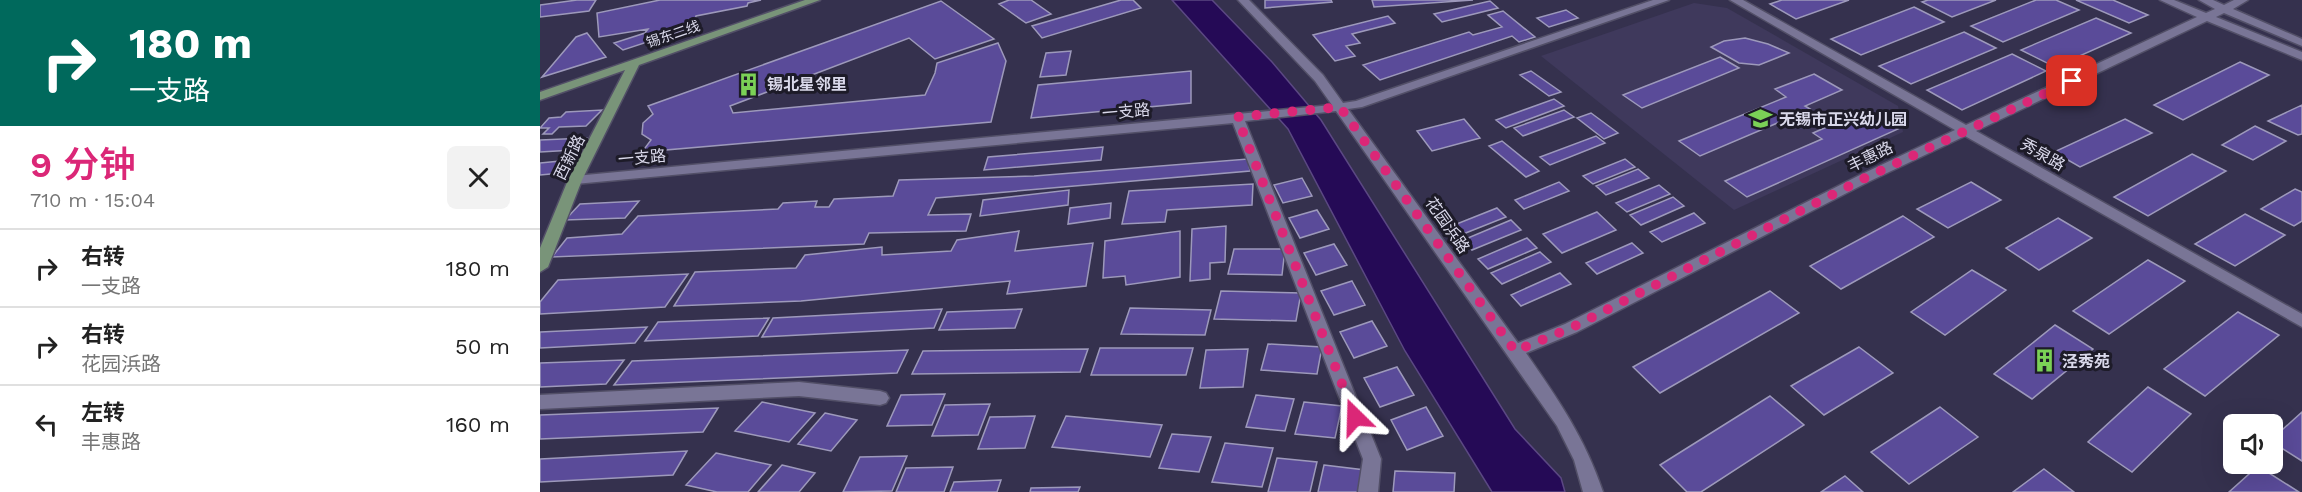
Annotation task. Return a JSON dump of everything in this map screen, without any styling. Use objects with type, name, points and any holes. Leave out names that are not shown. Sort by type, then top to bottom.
[{"type":"main road","name":"锡东二线","points":[[540,96],[815,0]]},
{"type":"main road","name":"西新路","points":[[540,267],[575,180],[633,64]]},
{"type":"street","name":"花园浜路","points":[[1243,0],[1319,78],[1515,351],[1564,422],[1583,459],[1593,492]]},
{"type":"street","name":"一支路","points":[[575,180],[1316,111],[1358,104],[1664,0]]},
{"type":"street","name":"秀泉路","points":[[1735,0],[2302,321]]},
{"type":"street","points":[[2165,0],[2302,57]]},
{"type":"street","points":[[2204,0],[2302,43]]},
{"type":"street","name":"丰惠路","points":[[1515,351],[1571,328],[1863,179],[2243,0]]},
{"type":"street","points":[[1237,117],[1372,459],[1368,492]]},
{"type":"street","points":[[540,402],[799,388],[880,398]]},
{"type":"shaded area","points":[[1172,0],[1212,0],[1272,62],[1321,120],[1515,429],[1561,478],[1565,492],[1492,492],[1405,351],[1288,129]]},
{"type":"shaded area","name":"无锡市正兴幼儿园","points":[[1694,3],[1727,8],[1898,106],[1903,132],[1734,210],[1541,56]]},
{"type":"building","points":[[596,0],[589,11],[540,17],[540,5]]},
{"type":"building","points":[[660,0],[761,0],[748,3],[747,6],[696,16],[693,27],[623,50],[614,43],[645,33],[648,29],[599,37],[597,13]]},
{"type":"building","points":[[1009,0],[1031,0],[1051,14],[1026,23],[999,4]]},
{"type":"building","points":[[1121,0],[1133,0],[1141,8],[1042,38],[1032,26]]},
{"type":"building","points":[[1265,0],[1331,0],[1332,2],[1265,8]]},
{"type":"building","points":[[1372,0],[1473,0],[1374,7]]},
{"type":"building","points":[[1782,0],[1849,0],[1796,19],[1770,4]]},
{"type":"building","points":[[1928,0],[1996,0],[1952,17],[1922,2]]},
{"type":"building","points":[[2036,0],[2056,0],[2079,10],[2003,42],[1971,26]]},
{"type":"building","points":[[2076,0],[2113,0],[2148,15],[2129,23]]},
{"type":"building","name":"锡北星邻里","points":[[941,1],[994,39],[935,59],[909,38],[730,106],[733,113],[925,95],[937,63],[998,43],[1006,61],[991,122],[642,152],[651,140],[642,134],[643,123],[653,114],[648,106]]},
{"type":"building","points":[[1490,1],[1498,8],[1442,22],[1434,14]]},
{"type":"building","points":[[1914,7],[1944,22],[1861,55],[1831,39]]},
{"type":"building","points":[[1566,10],[1578,18],[1549,27],[1537,18]]},
{"type":"building","points":[[1503,11],[1535,37],[1519,42],[1512,36],[1380,80],[1363,65],[1469,32],[1473,35],[1502,27],[1488,15]]},
{"type":"building","points":[[1388,16],[1395,23],[1352,34],[1360,43],[1346,46],[1355,56],[1335,61],[1313,35]]},
{"type":"building","points":[[2096,18],[2131,33],[2055,67],[2021,50]]},
{"type":"building","points":[[1964,32],[1996,48],[1911,84],[1879,66]]},
{"type":"building","points":[[587,33],[606,57],[542,77],[576,37]]},
{"type":"building","points":[[1745,38],[1789,53],[1759,65],[1739,63],[1711,47],[1724,41]]},
{"type":"building","points":[[1071,51],[1066,75],[1040,77],[1046,53]]},
{"type":"building","points":[[2012,54],[2046,71],[1962,110],[1927,90]]},
{"type":"building","points":[[1720,57],[1739,68],[1642,108],[1623,95]]},
{"type":"building","points":[[2240,62],[2269,75],[2183,120],[2154,105]]},
{"type":"building","points":[[1191,71],[1191,103],[1031,118],[1038,85]]},
{"type":"building","points":[[1531,71],[1561,92],[1549,96],[1520,75]]},
{"type":"building","name":"无锡市正兴幼儿园","points":[[1814,74],[1842,90],[1805,106],[1810,109],[1700,156],[1679,141],[1786,97],[1775,89]]},
{"type":"building","points":[[1554,99],[1564,106],[1506,128],[1496,120]]},
{"type":"building","points":[[2302,105],[2302,134],[2298,135],[2268,121]]},
{"type":"building","points":[[602,110],[586,126],[559,127],[552,134],[543,134],[549,128],[540,128],[549,118],[561,117],[566,112]]},
{"type":"building","points":[[1564,110],[1574,117],[1523,136],[1514,128]]},
{"type":"building","points":[[1866,110],[1898,129],[1747,197],[1725,181],[1822,139],[1813,133]]},
{"type":"building","points":[[1591,113],[1618,133],[1604,139],[1577,118]]},
{"type":"building","points":[[1464,119],[1480,138],[1432,151],[1417,131]]},
{"type":"building","points":[[2125,119],[2152,133],[2080,167],[2054,152]]},
{"type":"building","points":[[2255,126],[2286,141],[2253,160],[2222,145]]},
{"type":"building","points":[[1596,136],[1605,143],[1550,165],[1540,157]]},
{"type":"building","points":[[586,138],[574,150],[540,152],[540,140]]},
{"type":"building","points":[[1502,141],[1539,171],[1526,177],[1489,146]]},
{"type":"building","points":[[1103,147],[1101,160],[984,170],[988,157]]},
{"type":"building","points":[[2192,154],[2226,171],[2148,216],[2114,197]]},
{"type":"building","points":[[1248,159],[1250,171],[936,198],[928,215],[971,214],[966,231],[869,233],[864,244],[552,257],[567,238],[622,234],[638,216],[778,209],[783,203],[817,201],[815,207],[829,207],[834,199],[893,196],[899,180],[1034,176]]},
{"type":"building","points":[[1625,159],[1635,167],[1593,184],[1583,176]]},
{"type":"building","points":[[571,160],[561,173],[540,175],[540,163]]},
{"type":"building","points":[[1638,169],[1649,178],[1606,195],[1596,186]]},
{"type":"building","points":[[1302,178],[1312,196],[1283,203],[1274,185]]},
{"type":"building","points":[[1559,182],[1569,191],[1524,209],[1515,200]]},
{"type":"building","points":[[1971,182],[2001,200],[1948,228],[1917,209]]},
{"type":"building","points":[[1253,184],[1252,205],[1167,210],[1165,222],[1122,224],[1129,191]]},
{"type":"building","points":[[1659,185],[1670,194],[1627,212],[1616,203]]},
{"type":"building","points":[[2295,189],[2302,192],[2302,221],[2294,226],[2261,209]]},
{"type":"building","points":[[1069,190],[1068,205],[980,216],[983,200]]},
{"type":"building","points":[[1673,197],[1684,206],[1641,225],[1630,215]]},
{"type":"building","points":[[639,201],[625,218],[565,220],[580,204]]},
{"type":"building","points":[[1111,203],[1110,218],[1068,224],[1070,208]]},
{"type":"building","points":[[1497,208],[1506,217],[1458,236],[1449,227]]},
{"type":"building","points":[[1317,210],[1329,229],[1300,238],[1289,218]]},
{"type":"building","points":[[1597,212],[1616,230],[1562,253],[1543,234]]},
{"type":"building","points":[[1694,213],[1705,223],[1662,242],[1650,232]]},
{"type":"building","points":[[2245,214],[2285,235],[2235,266],[2195,244]]},
{"type":"building","points":[[1903,216],[1934,237],[1841,289],[1810,266]]},
{"type":"building","points":[[2058,218],[2092,238],[2039,270],[2006,248]]},
{"type":"building","points":[[1511,220],[1521,230],[1472,250],[1463,240]]},
{"type":"building","points":[[1226,226],[1225,262],[1210,263],[1210,279],[1190,281],[1192,229]]},
{"type":"building","points":[[1019,231],[1015,251],[1093,243],[1086,286],[1007,294],[1010,281],[801,301],[674,306],[695,272],[796,268],[805,255],[882,247],[882,255],[951,251],[957,240]]},
{"type":"building","points":[[1180,231],[1180,277],[1126,285],[1125,276],[1103,278],[1105,241]]},
{"type":"building","points":[[1527,238],[1537,248],[1488,269],[1478,259]]},
{"type":"building","points":[[1632,243],[1643,253],[1597,274],[1586,263]]},
{"type":"building","points":[[1334,244],[1347,265],[1316,275],[1304,253]]},
{"type":"building","points":[[1234,249],[1285,249],[1282,275],[1228,274]]},
{"type":"building","points":[[1540,252],[1551,262],[1502,284],[1491,273]]},
{"type":"building","points":[[2148,260],[2185,281],[2109,334],[2073,311]]},
{"type":"building","points":[[1972,270],[2006,290],[1945,335],[1911,312]]},
{"type":"building","points":[[1560,273],[1571,284],[1521,306],[1511,295]]},
{"type":"building","points":[[688,274],[665,307],[540,314],[540,302],[558,280]]},
{"type":"building","points":[[1352,281],[1365,305],[1334,315],[1321,291]]},
{"type":"building","points":[[1221,291],[1301,293],[1296,321],[1214,319]]},
{"type":"building","points":[[1770,291],[1799,313],[1660,393],[1633,367]]},
{"type":"building","points":[[1130,308],[1211,310],[1205,335],[1121,334]]},
{"type":"building","points":[[942,309],[934,328],[762,337],[773,318]]},
{"type":"building","points":[[1022,309],[1015,328],[939,330],[947,312]]},
{"type":"building","points":[[2238,312],[2279,335],[2205,396],[2164,369]]},
{"type":"building","points":[[769,318],[758,336],[645,341],[658,322]]},
{"type":"building","points":[[1372,321],[1387,346],[1354,358],[1340,332]]},
{"type":"building","name":"泾秀苑","points":[[2055,325],[2093,349],[2032,399],[1994,374]]},
{"type":"building","points":[[647,327],[635,343],[540,348],[540,332]]},
{"type":"building","points":[[1268,344],[1322,347],[1317,374],[1261,370]]},
{"type":"building","points":[[1859,347],[1893,373],[1824,415],[1791,386]]},
{"type":"building","points":[[1100,348],[1193,348],[1186,375],[1091,375]]},
{"type":"building","points":[[1088,349],[1080,372],[912,374],[923,351]]},
{"type":"building","points":[[1248,349],[1243,387],[1200,388],[1206,350]]},
{"type":"building","points":[[908,350],[897,373],[614,385],[632,361]]},
{"type":"building","points":[[624,360],[606,384],[540,387],[540,363]]},
{"type":"building","points":[[1397,367],[1414,395],[1380,407],[1364,378]]},
{"type":"building","points":[[2148,387],[2191,414],[2132,472],[2088,442]]},
{"type":"building","points":[[945,394],[932,425],[887,426],[901,395]]},
{"type":"building","points":[[1256,395],[1294,399],[1285,431],[1246,427]]},
{"type":"building","points":[[1770,396],[1804,425],[1701,492],[1687,492],[1660,465]]},
{"type":"building","points":[[762,402],[815,413],[789,442],[735,431]]},
{"type":"building","points":[[1304,402],[1342,406],[1335,438],[1295,434]]},
{"type":"building","points":[[990,404],[978,435],[932,436],[945,405]]},
{"type":"building","points":[[1426,407],[1443,436],[1407,450],[1391,420]]},
{"type":"building","points":[[1940,407],[1978,437],[1909,484],[1871,452]]},
{"type":"building","points":[[718,408],[703,432],[540,439],[540,415]]},
{"type":"building","points":[[2302,412],[2302,461],[2283,449],[2283,429]]},
{"type":"building","points":[[825,413],[857,420],[831,451],[798,444]]},
{"type":"building","points":[[1035,416],[1025,448],[978,449],[990,417]]},
{"type":"building","points":[[1066,416],[1162,425],[1150,457],[1052,447]]},
{"type":"building","points":[[1172,434],[1211,437],[1199,472],[1159,468]]},
{"type":"building","points":[[1225,443],[1273,448],[1262,487],[1212,482]]},
{"type":"building","points":[[687,451],[673,475],[540,482],[540,459]]},
{"type":"building","points":[[716,453],[771,465],[748,492],[717,492],[686,485]]},
{"type":"building","points":[[907,456],[892,491],[843,492],[860,457]]},
{"type":"building","points":[[1277,458],[1317,462],[1310,492],[1268,492]]},
{"type":"building","points":[[782,465],[815,473],[799,492],[758,492]]},
{"type":"building","points":[[1324,465],[1365,470],[1360,492],[1318,492]]},
{"type":"building","points":[[953,467],[944,492],[896,492],[906,468]]},
{"type":"building","points":[[2044,469],[2074,492],[2013,492]]},
{"type":"building","points":[[1395,471],[1455,473],[1454,492],[1393,492]]},
{"type":"building","points":[[2249,474],[2271,474],[2299,492],[2229,492]]},
{"type":"building","points":[[1845,476],[1863,492],[1821,492]]},
{"type":"building","points":[[1001,480],[997,492],[950,492],[954,482]]},
{"type":"building","points":[[1080,487],[1078,492],[1030,492],[1031,488]]},
{"type":"place","name":"锡北星邻里","points":[[749,84]]},
{"type":"place","name":"无锡市正兴幼儿园","points":[[1761,119]]},
{"type":"place","name":"泾秀苑","points":[[2044,361]]},
{"type":"route","points":[[1355,417],[1237,117],[1340,107],[1515,351],[1571,328],[1863,179],[2072,81]]}]
